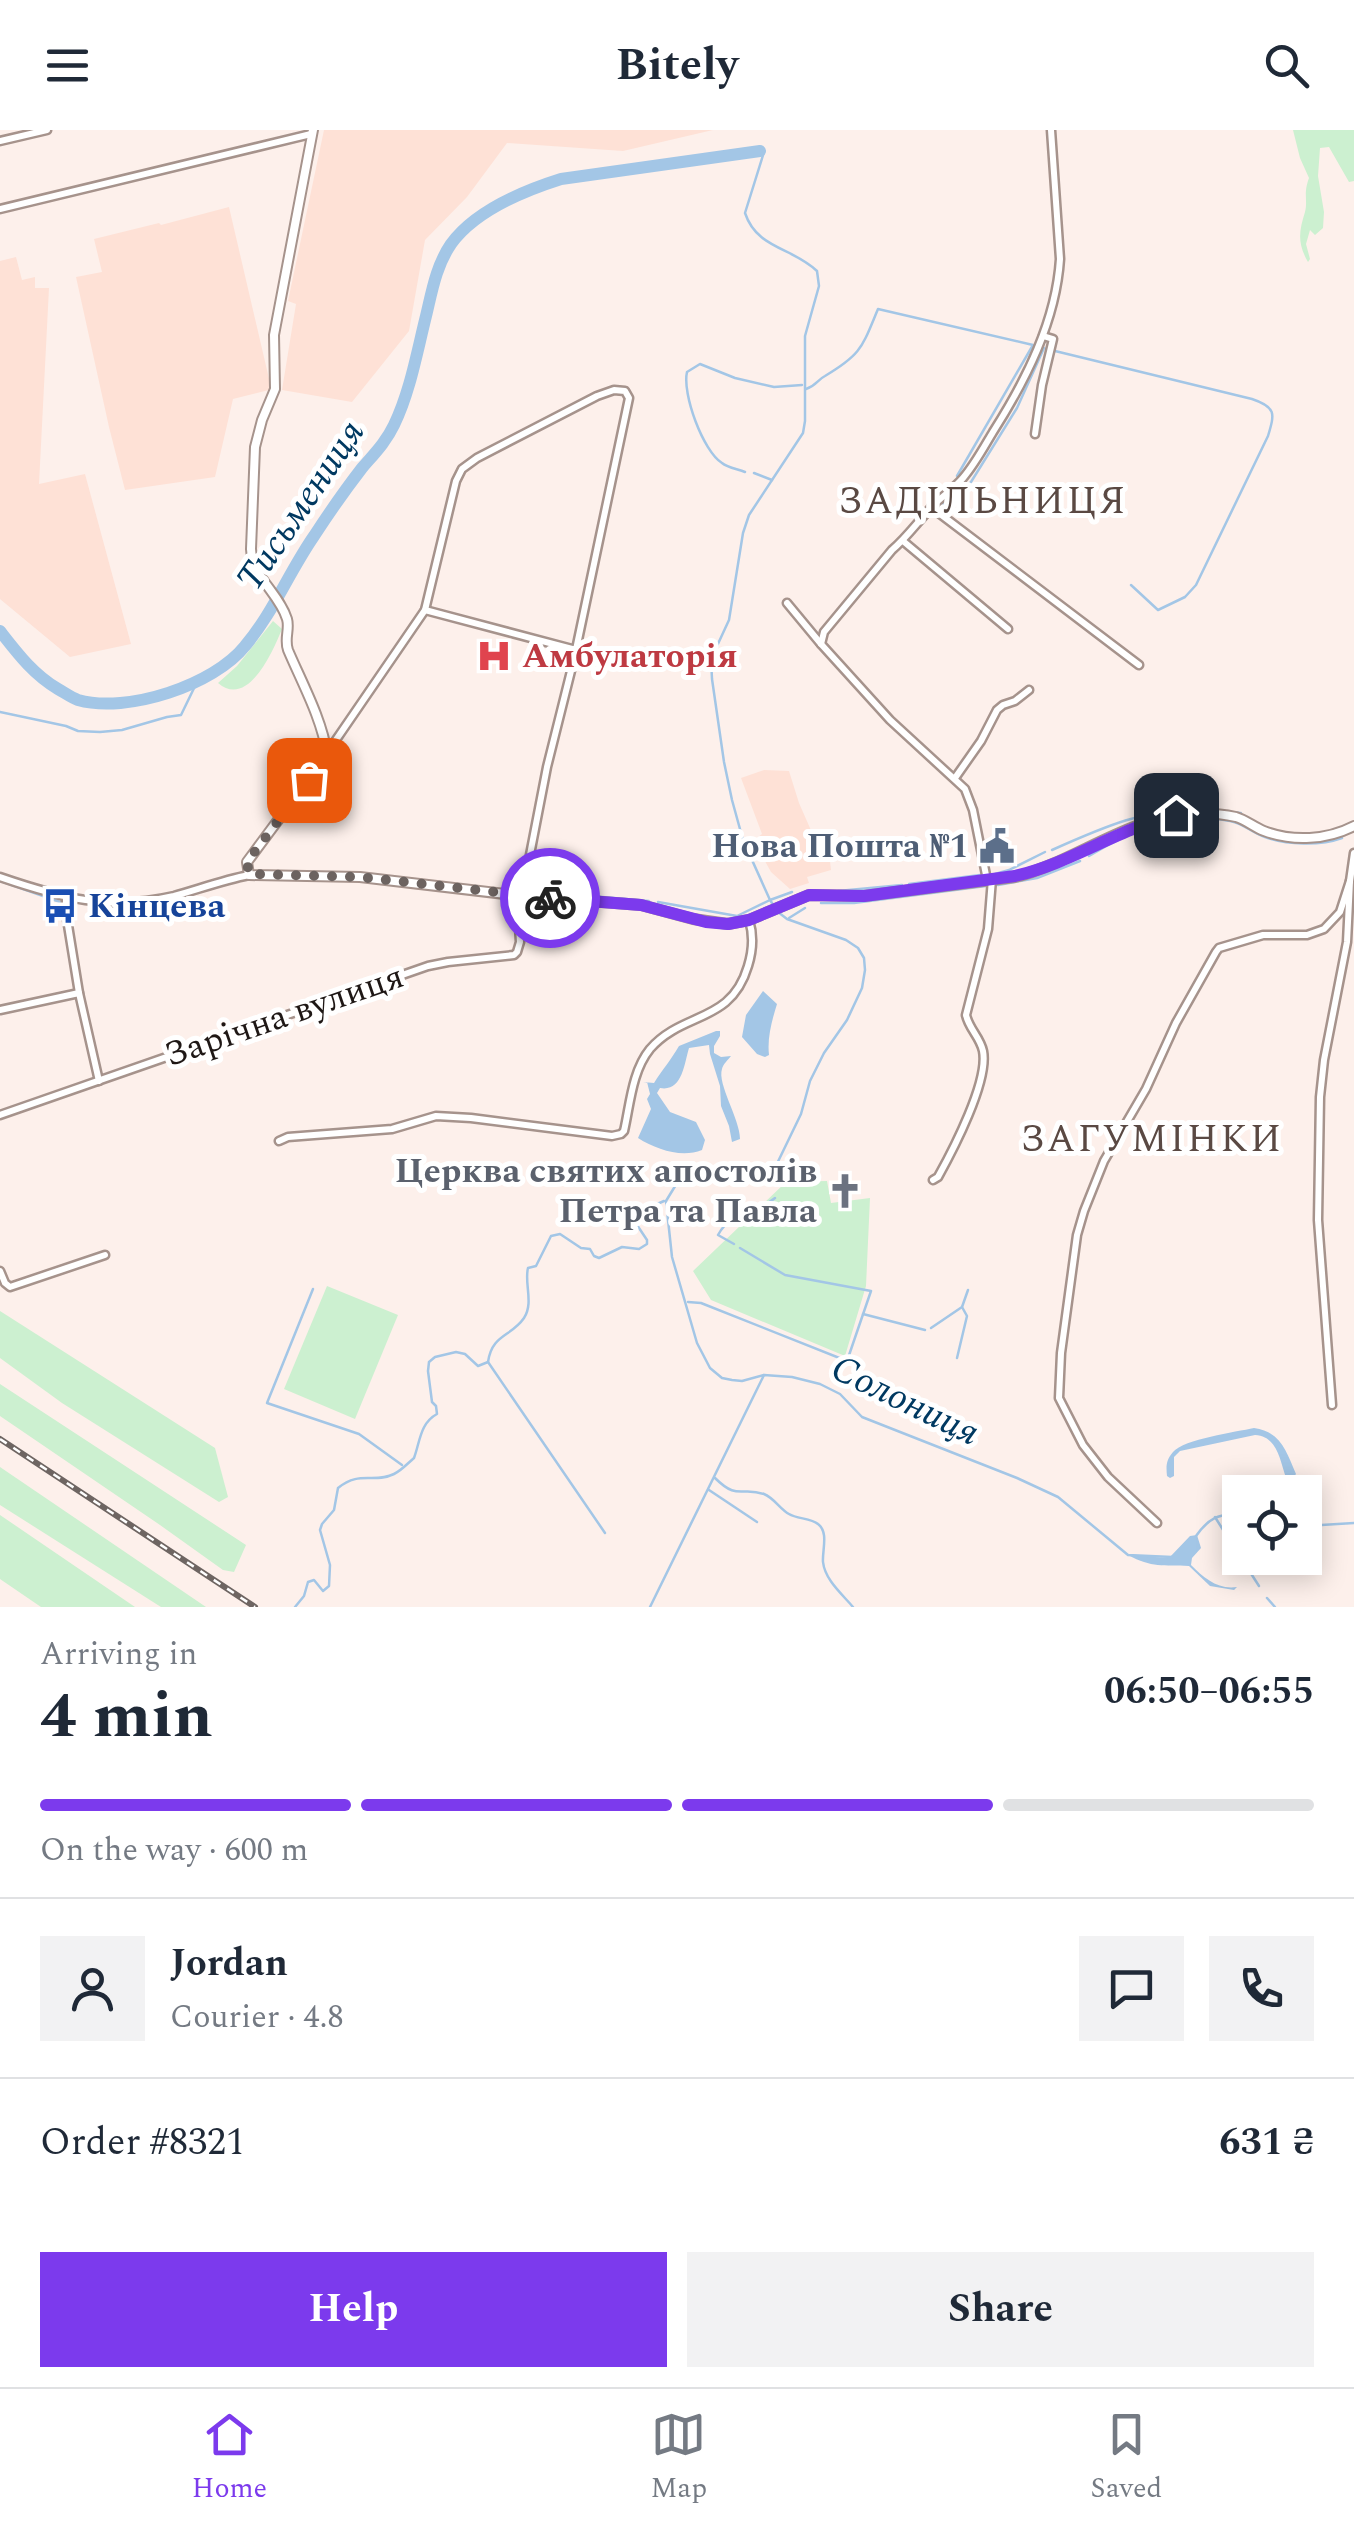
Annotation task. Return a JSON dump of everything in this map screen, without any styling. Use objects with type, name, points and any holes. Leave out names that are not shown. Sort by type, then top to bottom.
[{"type":"street","points":[[0,141],[47,130]]},
{"type":"street","points":[[820,644],[824,632],[892,550],[968,472],[1011,403],[1044,336],[1060,258],[1051,130]]},
{"type":"street","points":[[0,209],[312,132],[274,335],[275,389],[255,447],[252,549],[254,564],[288,622],[288,649],[326,754]]},
{"type":"street","points":[[1035,434],[1052,340],[1044,336]]},
{"type":"street","points":[[249,874],[247,862],[426,610],[462,469],[597,396],[622,390],[629,398],[519,895]]},
{"type":"street","points":[[932,506],[1139,665]]},
{"type":"street","points":[[903,541],[1008,629]]},
{"type":"street","points":[[787,602],[890,720],[954,778],[971,801],[989,880],[988,930],[966,1015],[982,1046],[983,1064],[963,1131],[933,1180]]},
{"type":"street","points":[[426,610],[576,650]]},
{"type":"street","points":[[954,778],[981,741],[997,710],[1028,690]]},
{"type":"street","points":[[0,876],[66,898],[112,903],[151,900],[249,874],[360,877],[641,905],[718,924],[735,924],[814,894],[864,896],[1034,872],[1122,832],[1176,815],[1237,817],[1267,832],[1302,838],[1330,836],[1354,826]]},
{"type":"street","points":[[1332,1405],[1318,1220],[1320,1097],[1347,942],[1354,853]]},
{"type":"street","points":[[1158,1523],[1108,1477],[1083,1445],[1059,1398],[1061,1353],[1079,1226],[1104,1161],[1219,948],[1263,935],[1308,934],[1324,929],[1340,912],[1350,881]]},
{"type":"street","name":"Зарічна вулиця","points":[[0,1114],[428,966],[514,955],[520,942],[519,895]]},
{"type":"street","points":[[66,898],[79,994],[99,1081]]},
{"type":"street","points":[[280,1141],[288,1137],[392,1129],[436,1116],[621,1134],[644,1057],[668,1034],[719,1008],[740,986],[752,947],[749,920]]},
{"type":"street","points":[[0,1010],[79,994]]},
{"type":"street","points":[[0,1270],[5,1284],[10,1286],[105,1255]]},
{"type":"shaded area","points":[[324,130],[713,130],[623,151],[507,143],[467,197],[425,240],[409,331],[352,402],[282,390],[296,304],[288,301]]},
{"type":"shaded area","points":[[229,207],[269,390],[233,399],[215,477],[125,490],[76,277],[102,272],[94,239]]},
{"type":"shaded area","points":[[16,257],[22,280],[35,277],[35,288],[49,288],[39,484],[85,474],[131,644],[70,657],[0,599],[0,261]]},
{"type":"shaded area","points":[[764,770],[789,771],[817,844],[827,842],[834,859],[830,861],[831,870],[807,877],[809,883],[790,889],[771,872],[761,854],[758,837],[762,834],[741,778]]},
{"type":"green space","points":[[1293,130],[1354,130],[1354,181],[1349,182],[1329,147],[1320,148],[1318,176],[1323,228],[1315,235],[1310,230],[1306,244],[1308,262],[1300,237],[1309,178]]},
{"type":"green space","points":[[273,621],[282,629],[258,674],[239,689],[218,683],[237,666]]},
{"type":"green space","points":[[827,1181],[831,1203],[870,1198],[866,1286],[845,1356],[711,1300],[693,1271],[786,1182]]},
{"type":"green space","points":[[327,1286],[398,1315],[355,1419],[284,1389]]},
{"type":"green space","points":[[0,1311],[215,1448],[228,1497],[219,1502],[62,1403],[0,1358]]},
{"type":"green space","points":[[0,1384],[246,1545],[234,1572],[223,1570],[0,1416]]},
{"type":"green space","points":[[0,1467],[206,1607],[161,1607],[0,1505]]},
{"type":"green space","points":[[0,1515],[135,1607],[41,1607],[0,1579]]},
{"type":"water","points":[[763,991],[777,1004],[769,1055],[765,1057],[742,1037],[746,1015]]},
{"type":"water","points":[[720,1031],[714,1053],[731,1056],[721,1075],[740,1139],[732,1142],[709,1045],[689,1048],[678,1082],[660,1088],[657,1093],[670,1112],[696,1122],[705,1140],[702,1150],[670,1151],[638,1138],[651,1109],[647,1082],[654,1083],[679,1046]]},
{"type":"water","points":[[1254,1428],[1263,1430],[1277,1438],[1296,1474],[1285,1475],[1273,1444],[1255,1435],[1180,1451],[1174,1457],[1174,1476],[1167,1476],[1173,1452],[1199,1440]]},
{"type":"water","points":[[1197,1535],[1201,1548],[1191,1565],[1212,1582],[1237,1587],[1234,1590],[1210,1586],[1189,1566],[1151,1564],[1128,1555],[1169,1558],[1190,1536]]},
{"type":"waterway","name":"Тисьмениця","points":[[0,631],[41,677],[78,700],[120,703],[144,699],[213,673],[255,633],[325,519],[391,431],[409,386],[438,270],[461,232],[501,204],[561,179],[760,151]]},
{"type":"waterway","name":"Солониця","points":[[764,152],[745,213],[766,241],[817,271],[819,286],[805,336],[803,433],[749,515],[729,620],[711,659],[712,679],[732,800],[743,840],[770,900],[787,919],[858,948],[865,970],[862,988],[810,1081],[801,1114],[772,1174],[747,1180],[706,1174],[677,1183],[666,1201],[672,1257],[697,1343],[710,1368],[722,1378],[742,1381],[764,1375],[820,1384],[840,1394],[862,1417],[1058,1497],[1128,1555],[1172,1557]]},
{"type":"waterway","points":[[806,389],[854,355],[878,309],[1033,345],[957,476]]},
{"type":"waterway","points":[[943,504],[971,482],[1017,408],[1044,348]]},
{"type":"waterway","points":[[1055,351],[1252,399],[1272,412],[1268,436],[1196,585],[1185,597],[1158,610],[1131,585]]},
{"type":"waterway","points":[[745,472],[724,465],[701,435],[688,394],[687,372],[700,364],[774,387],[802,385]]},
{"type":"waterway","points":[[754,473],[772,480]]},
{"type":"waterway","points":[[0,712],[78,731],[122,730],[181,715],[197,682]]},
{"type":"waterway","points":[[1052,850],[1145,815],[1205,810]]},
{"type":"waterway","points":[[1227,812],[1241,813]]},
{"type":"waterway","points":[[1089,856],[1139,831],[1193,818],[1235,822],[1283,842],[1314,843],[1342,838]]},
{"type":"waterway","points":[[995,874],[1045,852]]},
{"type":"waterway","points":[[998,885],[1037,878],[1080,861]]},
{"type":"waterway","points":[[909,884],[980,875]]},
{"type":"waterway","points":[[0,881],[60,902]]},
{"type":"waterway","points":[[838,891],[902,885]]},
{"type":"waterway","points":[[821,903],[854,903],[986,886]]},
{"type":"waterway","points":[[532,891],[649,901]]},
{"type":"waterway","points":[[658,902],[737,916],[792,892]]},
{"type":"waterway","points":[[789,918],[805,908]]},
{"type":"waterway","points":[[734,1244],[718,1235],[730,1220],[775,1198]]},
{"type":"waterway","points":[[295,1607],[308,1582],[314,1580],[323,1591],[329,1586],[330,1565],[320,1530],[334,1510],[338,1488],[360,1478],[394,1474],[414,1458],[424,1428],[437,1414],[432,1402],[429,1362],[456,1352],[465,1354],[478,1366],[488,1362],[493,1346],[524,1318],[528,1306],[528,1268],[536,1266],[551,1236],[560,1234],[599,1258],[622,1247],[639,1249],[647,1240],[635,1222],[637,1213],[664,1201]]},
{"type":"waterway","points":[[688,1302],[701,1303],[847,1361],[871,1291],[785,1275],[740,1248]]},
{"type":"waterway","points":[[313,1289],[267,1403],[359,1434],[402,1465]]},
{"type":"waterway","points":[[931,1328],[962,1307],[968,1290]]},
{"type":"waterway","points":[[957,1358],[967,1316],[962,1307]]},
{"type":"waterway","points":[[863,1314],[925,1330]]},
{"type":"waterway","points":[[488,1362],[605,1533]]},
{"type":"waterway","points":[[650,1607],[764,1375]]},
{"type":"waterway","points":[[715,1478],[735,1491],[764,1494],[789,1514],[818,1524],[824,1537],[827,1575],[853,1607]]},
{"type":"waterway","points":[[709,1490],[757,1522]]},
{"type":"waterway","name":"Солониця","points":[[1196,1536],[1205,1525],[1222,1516]]},
{"type":"waterway","points":[[1215,1517],[1222,1528]]},
{"type":"waterway","name":"Солониця","points":[[1322,1525],[1354,1523]]},
{"type":"waterway","points":[[1252,1575],[1259,1586]]},
{"type":"waterway","points":[[1267,1598],[1275,1607]]},
{"type":"railway","points":[[0,1439],[255,1607]]},
{"type":"way so far","points":[[309,780],[247,862],[249,874],[360,877],[550,898]]},
{"type":"place","name":"Амбулаторія","points":[[494,656]]},
{"type":"place","name":"Нова Пошта №1","points":[[997,846]]},
{"type":"place","name":"Кінцева","points":[[60,906]]},
{"type":"place","name":"Церква святих апостолів Петра та Павла","points":[[845,1191]]},
{"type":"district","name":"ЗАДІЛЬНИЦЯ","points":[[983,502]]},
{"type":"district","name":"ЗАГУМІНКИ","points":[[1152,1140]]},
{"type":"route","points":[[550,898],[641,905],[706,922],[735,924],[809,895],[864,896],[1034,872],[1122,832],[1176,815]]}]
